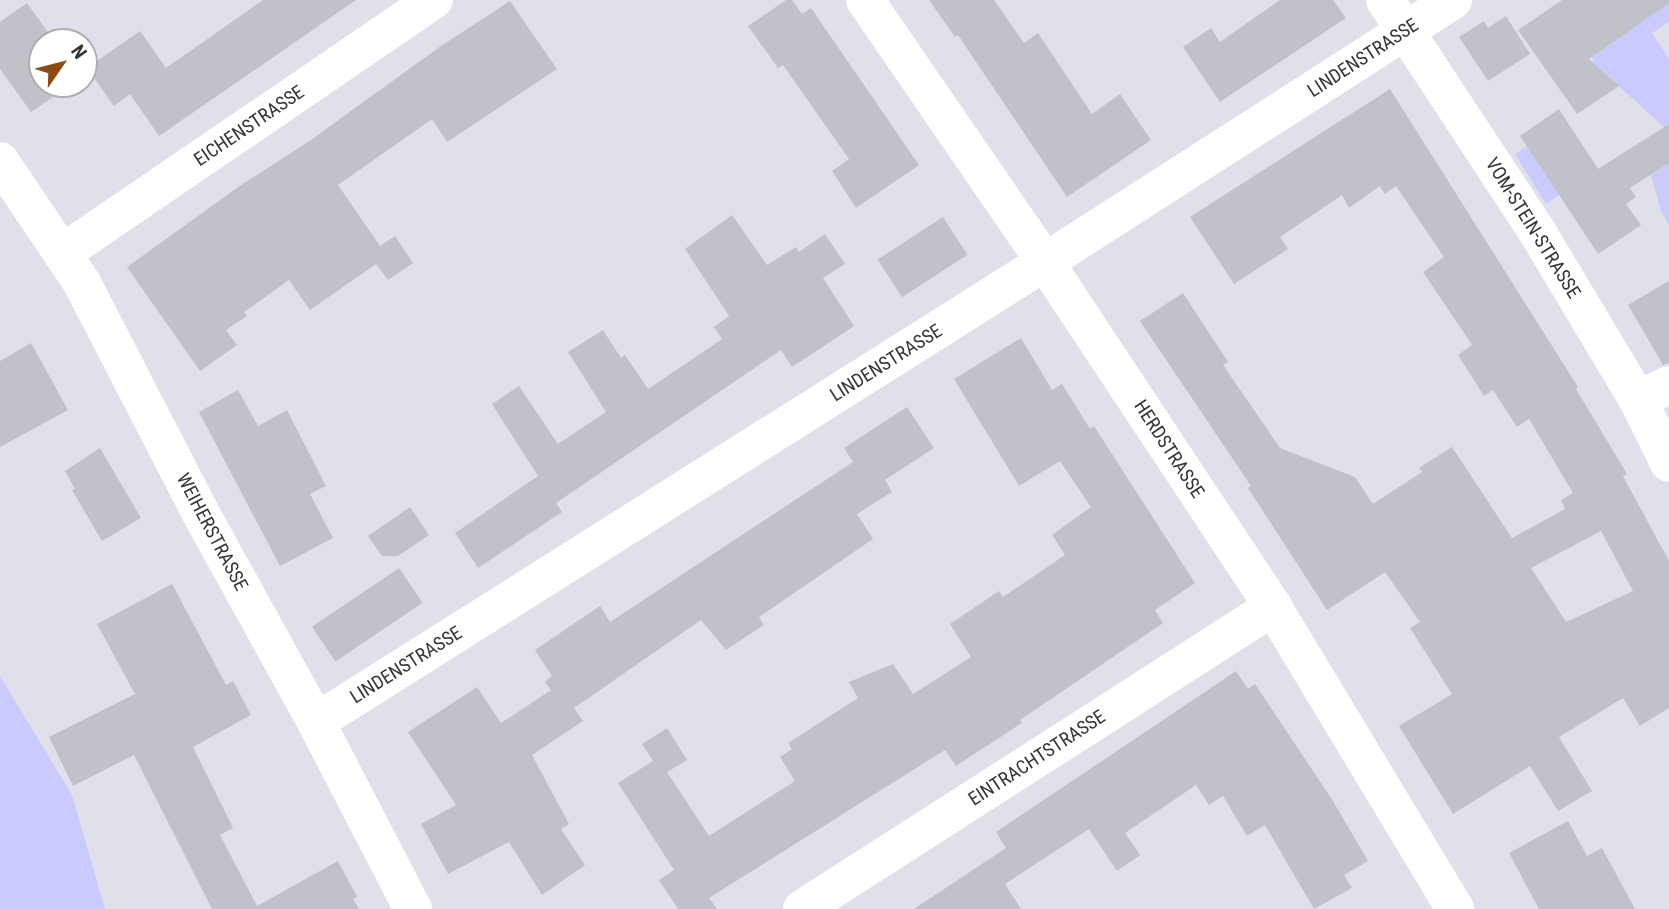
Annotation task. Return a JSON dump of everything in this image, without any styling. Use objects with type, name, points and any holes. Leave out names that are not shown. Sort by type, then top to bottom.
[{"type":"street","name":"EICHENSTRASSE","points":[[64,252],[386,13],[434,0]]},
{"type":"street","name":"HERDSTRASSE","points":[[865,0],[1045,262],[1273,607],[1455,909]]},
{"type":"street","name":"LINDENSTRASSE","points":[[316,722],[1045,262],[1395,15],[1453,0]]},
{"type":"street","name":"VOM-STEIN-STRASSE","points":[[1395,15],[1535,228],[1653,392],[1669,463]]},
{"type":"street","name":"WEIHERSTRASSE","points":[[0,161],[64,252],[413,909]]},
{"type":"street","name":"EINTRACHTSTRASSE","points":[[802,909],[1273,607]]},
{"type":"shaded area","points":[[1669,0],[1669,22],[1652,33],[1669,59],[1669,138],[1664,127],[1593,63],[1592,57],[1611,44],[1592,18]]},
{"type":"shaded area","points":[[1527,146],[1550,180],[1589,154],[1598,169],[1546,204],[1515,154]]},
{"type":"shaded area","points":[[1669,163],[1669,225],[1661,211],[1651,175]]},
{"type":"shaded area","points":[[0,676],[72,795],[105,909],[0,909]]},
{"type":"building","points":[[263,0],[356,0],[159,136],[130,94],[114,106],[98,83],[98,60],[140,31],[166,68]]},
{"type":"building","points":[[786,0],[792,0],[802,14],[811,8],[919,165],[856,208],[832,171],[849,159],[783,65],[778,68],[748,26]]},
{"type":"building","points":[[929,0],[994,0],[1024,43],[1038,33],[1092,114],[1120,94],[1151,140],[1067,197],[958,35],[955,37]]},
{"type":"building","points":[[1280,0],[1333,0],[1346,18],[1220,102],[1183,47],[1211,28],[1220,42]]},
{"type":"building","points":[[1562,0],[1669,0],[1669,3],[1589,59],[1619,86],[1577,114],[1518,30]]},
{"type":"building","points":[[510,1],[557,69],[447,142],[432,119],[338,185],[380,246],[395,236],[413,263],[388,280],[376,264],[310,310],[289,280],[244,312],[247,316],[226,330],[237,345],[200,371],[127,267],[441,46]]},
{"type":"building","points":[[27,3],[45,28],[28,28],[28,98],[52,98],[31,112],[0,69],[0,22]]},
{"type":"building","points":[[1506,16],[1530,54],[1488,81],[1459,37],[1484,21],[1488,28]]},
{"type":"building","points":[[1390,89],[1578,387],[1576,389],[1627,474],[1623,476],[1669,561],[1669,708],[1640,726],[1623,698],[1559,737],[1592,791],[1558,811],[1530,766],[1453,814],[1399,726],[1452,694],[1410,628],[1420,622],[1385,572],[1327,610],[1248,488],[1251,486],[1140,321],[1183,293],[1228,362],[1223,365],[1280,448],[1355,477],[1373,504],[1422,472],[1419,468],[1452,447],[1512,538],[1565,509],[1561,500],[1573,493],[1529,419],[1517,427],[1493,390],[1484,396],[1458,355],[1472,345],[1423,272],[1444,257],[1396,186],[1385,194],[1380,186],[1349,208],[1342,195],[1280,237],[1288,249],[1234,284],[1190,217]],"holes":[[[1601,531],[1633,591],[1566,622],[1531,568]]]},
{"type":"building","points":[[1559,109],[1598,169],[1669,124],[1669,163],[1630,188],[1636,197],[1626,204],[1641,225],[1598,254],[1520,136]]},
{"type":"building","points":[[732,215],[767,265],[796,247],[799,252],[825,234],[845,264],[823,278],[854,326],[792,367],[781,350],[556,503],[562,512],[478,568],[455,533],[538,476],[492,404],[519,386],[558,444],[606,412],[568,352],[603,330],[621,358],[625,355],[648,389],[722,339],[714,327],[729,316],[685,249]]},
{"type":"building","points":[[943,217],[968,255],[902,297],[878,259]]},
{"type":"building","points":[[1669,281],[1669,363],[1663,365],[1628,305]]},
{"type":"building","points":[[1021,338],[1052,390],[1062,384],[1090,429],[1094,426],[1195,583],[1155,610],[1163,623],[1020,720],[1022,723],[956,766],[945,750],[709,898],[717,909],[678,909],[659,880],[674,870],[618,783],[653,761],[642,744],[667,728],[687,760],[667,772],[709,836],[795,781],[780,757],[792,749],[788,743],[858,698],[849,682],[893,664],[913,694],[971,657],[950,624],[999,591],[1003,597],[1065,555],[1052,535],[1091,507],[1060,461],[1019,486],[954,379]]},
{"type":"building","points":[[31,343],[68,410],[0,447],[0,361]]},
{"type":"building","points":[[238,390],[258,426],[287,410],[326,486],[310,494],[333,538],[280,566],[199,412]]},
{"type":"building","points":[[907,407],[934,448],[885,480],[892,492],[857,514],[873,539],[759,617],[764,625],[726,650],[701,620],[574,708],[583,721],[532,755],[569,824],[561,829],[585,865],[542,895],[509,842],[448,874],[421,824],[456,805],[408,732],[477,687],[501,723],[551,690],[545,682],[552,676],[535,650],[600,606],[610,622],[853,462],[844,448]]},
{"type":"building","points":[[100,448],[141,518],[102,541],[72,490],[75,489],[65,471]]},
{"type":"building","points":[[410,507],[429,535],[398,556],[382,556],[368,536]]},
{"type":"building","points":[[399,568],[422,603],[335,662],[312,627]]},
{"type":"building","points":[[172,584],[226,685],[233,681],[251,715],[193,747],[233,828],[220,835],[257,906],[338,861],[357,897],[353,899],[359,909],[212,909],[134,755],[73,786],[49,737],[135,694],[97,624]]},
{"type":"building","points":[[1236,671],[1248,689],[1255,684],[1333,801],[1368,861],[1344,875],[1352,888],[1314,909],[1265,825],[1247,836],[1223,796],[1209,805],[1196,785],[1125,833],[1140,855],[1117,871],[1089,829],[1005,884],[1021,909],[914,909],[1006,848],[996,832]]},
{"type":"building","points":[[1568,821],[1587,856],[1602,848],[1635,909],[1539,909],[1509,853]]}]
